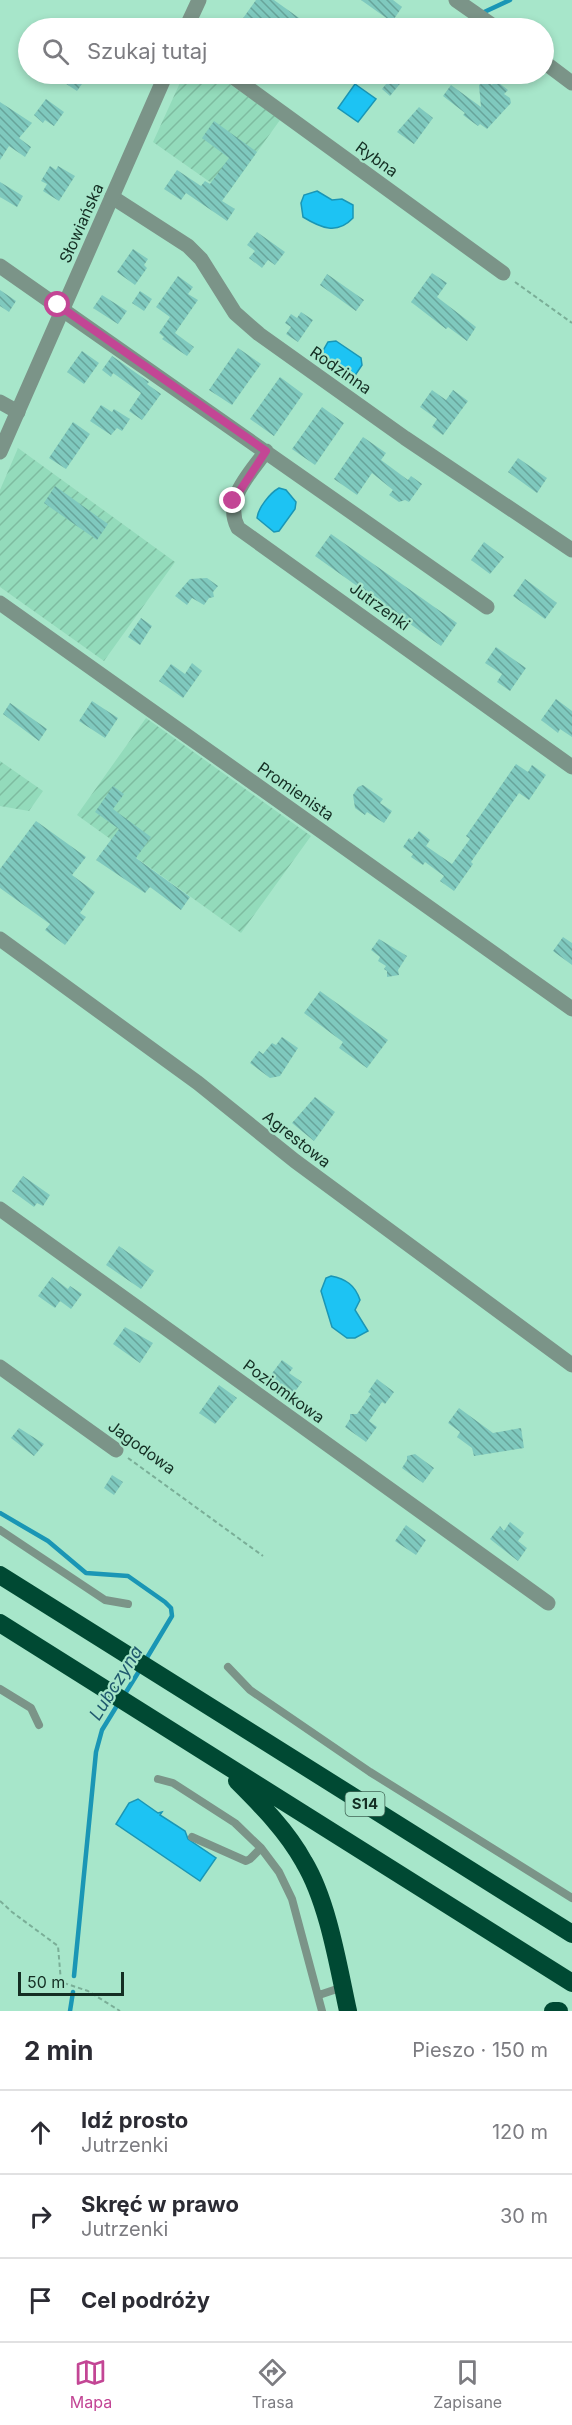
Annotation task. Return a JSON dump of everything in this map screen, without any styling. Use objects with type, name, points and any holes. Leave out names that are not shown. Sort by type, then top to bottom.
[{"type":"highway","name":"S14","points":[[0,1575],[572,1934]]},
{"type":"highway","name":"S14","points":[[0,1623],[572,1983]]},
{"type":"highway","points":[[210,1755],[259,1802],[287,1835],[306,1864],[319,1897],[348,2011]]},
{"type":"highway","points":[[553,2011],[559,2011]]},
{"type":"street","points":[[191,18],[199,0]]},
{"type":"street","points":[[456,0],[482,18]]},
{"type":"street","points":[[554,70],[572,82]]},
{"type":"street","name":"Słowiańska","points":[[0,452],[162,84]]},
{"type":"street","name":"Rybna","points":[[243,84],[503,273]]},
{"type":"street","name":"Rodzinna","points":[[112,197],[188,246],[201,259],[236,313],[259,334],[405,438],[572,550]]},
{"type":"street","points":[[0,266],[63,308],[486,607]]},
{"type":"street","points":[[0,402],[18,412]]},
{"type":"street","name":"Jutrzenki","points":[[266,451],[233,501],[233,515],[238,528],[572,767]]},
{"type":"street","name":"Promienista","points":[[0,603],[572,1009]]},
{"type":"street","name":"Agrestowa","points":[[0,939],[198,1083],[295,1161],[572,1365]]},
{"type":"street","name":"Poziomkowa","points":[[0,1209],[548,1603]]},
{"type":"street","name":"Jagodowa","points":[[0,1367],[116,1450]]},
{"type":"lane","points":[[0,1530],[105,1600],[128,1604]]},
{"type":"lane","points":[[228,1667],[250,1690],[370,1772],[572,1898]]},
{"type":"lane","points":[[0,1689],[31,1708],[39,1725]]},
{"type":"lane","points":[[158,1779],[173,1783],[235,1822],[261,1848],[279,1872],[292,1899],[322,2011]]},
{"type":"lane","points":[[192,1838],[246,1861],[261,1848]]},
{"type":"lane","points":[[319,1995],[343,1987]]},
{"type":"path","points":[[503,273],[572,323]]},
{"type":"path","name":"Jagodowa","points":[[116,1450],[263,1556]]},
{"type":"path","points":[[0,1901],[58,1946],[61,1982],[88,1991],[120,2011]]},
{"type":"shaded area","points":[[179,84],[230,84],[280,120],[227,194],[153,142]]},
{"type":"shaded area","points":[[18,448],[175,562],[104,661],[0,587],[0,490]]},
{"type":"shaded area","points":[[146,718],[311,836],[241,933],[77,815]]},
{"type":"shaded area","points":[[0,761],[43,791],[29,811],[0,806]]},
{"type":"water","points":[[355,84],[376,99],[358,122],[338,108]]},
{"type":"water","points":[[317,191],[332,200],[342,199],[353,205],[353,218],[341,227],[329,228],[303,217],[301,203],[304,195]]},
{"type":"water","points":[[336,341],[361,358],[362,365],[354,377],[345,377],[321,361],[320,356],[328,342]]},
{"type":"water","points":[[279,488],[286,490],[296,502],[295,509],[279,531],[274,532],[257,518],[265,501]]},
{"type":"water","points":[[331,1276],[349,1284],[360,1300],[355,1310],[368,1331],[355,1338],[347,1338],[332,1327],[321,1291],[326,1278]]},
{"type":"water","points":[[138,1799],[158,1813],[162,1812],[160,1815],[185,1831],[188,1839],[216,1858],[200,1881],[116,1824],[129,1803]]},
{"type":"building","points":[[256,0],[274,0],[299,18],[243,18]]},
{"type":"building","points":[[361,0],[393,0],[402,7],[395,18],[386,18]]},
{"type":"building","points":[[66,84],[82,84],[77,91]]},
{"type":"building","points":[[386,84],[400,84],[390,96],[382,89]]},
{"type":"building","points":[[500,84],[508,90],[504,94],[510,98],[511,103],[487,129],[480,124],[478,126],[463,115],[465,113],[443,96],[451,85],[481,107],[479,85]]},
{"type":"building","points":[[46,99],[64,112],[54,126],[45,120],[43,123],[34,115]]},
{"type":"building","points":[[0,102],[32,123],[19,138],[31,147],[25,157],[9,146],[0,160]]},
{"type":"building","points":[[419,107],[433,118],[414,144],[397,132]]},
{"type":"building","points":[[214,121],[257,152],[222,201],[235,209],[227,221],[186,193],[181,200],[164,189],[177,170],[201,186],[205,181],[210,184],[229,158],[202,138]]},
{"type":"building","points":[[50,166],[56,170],[58,166],[75,176],[59,201],[43,191],[47,184],[41,181]]},
{"type":"building","points":[[0,182],[23,196],[17,207],[0,197]]},
{"type":"building","points":[[257,232],[285,252],[275,265],[268,260],[262,268],[249,258],[255,251],[247,245]]},
{"type":"building","points":[[133,249],[148,259],[144,265],[147,268],[135,285],[117,272]]},
{"type":"building","points":[[432,273],[447,283],[437,297],[476,327],[467,341],[448,327],[446,329],[411,302]]},
{"type":"building","points":[[327,274],[364,300],[356,311],[320,285]]},
{"type":"building","points":[[178,276],[193,287],[188,294],[198,300],[175,333],[194,347],[187,356],[162,339],[164,337],[159,333],[170,317],[156,307]]},
{"type":"building","points":[[0,290],[16,301],[9,312],[0,306]]},
{"type":"building","points":[[140,291],[152,299],[144,311],[132,303]]},
{"type":"building","points":[[102,295],[127,311],[118,324],[93,308]]},
{"type":"building","points":[[301,312],[313,320],[298,342],[286,334],[291,327],[285,323],[291,314],[297,318]]},
{"type":"building","points":[[238,348],[261,364],[232,405],[209,390]]},
{"type":"building","points":[[82,351],[99,363],[84,384],[67,372]]},
{"type":"building","points":[[112,356],[149,382],[147,384],[161,394],[142,420],[129,411],[141,393],[113,373],[111,377],[102,370]]},
{"type":"building","points":[[280,377],[303,394],[274,436],[250,419]]},
{"type":"building","points":[[432,390],[446,400],[453,390],[468,401],[443,435],[432,427],[437,419],[420,407]]},
{"type":"building","points":[[101,405],[112,412],[114,409],[130,419],[122,431],[117,428],[111,435],[90,421]]},
{"type":"building","points":[[322,407],[344,423],[315,465],[292,449]]},
{"type":"building","points":[[73,422],[90,434],[66,469],[49,458]]},
{"type":"building","points":[[363,437],[386,453],[381,460],[408,480],[411,476],[422,484],[409,502],[405,500],[399,502],[389,495],[393,490],[372,473],[357,495],[334,479]]},
{"type":"building","points":[[518,458],[547,478],[537,493],[508,472]]},
{"type":"building","points":[[55,486],[108,524],[97,540],[44,503]]},
{"type":"building","points":[[331,534],[457,623],[441,646],[315,556]]},
{"type":"building","points":[[484,542],[504,557],[490,574],[471,560]]},
{"type":"building","points":[[207,578],[218,586],[213,592],[214,597],[209,598],[204,605],[192,598],[187,605],[175,596],[190,579]]},
{"type":"building","points":[[525,579],[557,603],[545,619],[513,596]]},
{"type":"building","points":[[141,618],[152,626],[140,645],[128,637]]},
{"type":"building","points":[[496,647],[526,668],[510,691],[497,682],[502,674],[485,663]]},
{"type":"building","points":[[192,663],[202,671],[183,698],[159,681],[171,664],[185,674]]},
{"type":"building","points":[[556,699],[572,711],[572,737],[560,729],[558,733],[541,720]]},
{"type":"building","points":[[92,701],[118,718],[105,738],[79,721]]},
{"type":"building","points":[[10,703],[47,729],[39,741],[3,714]]},
{"type":"building","points":[[516,764],[528,772],[532,765],[546,775],[529,800],[519,793],[471,862],[473,864],[454,891],[440,881],[444,876],[425,862],[423,865],[411,857],[413,854],[403,847],[409,838],[412,840],[419,831],[430,840],[426,846],[452,864],[470,839],[466,836]]},
{"type":"building","points":[[363,785],[383,799],[380,803],[392,811],[384,823],[367,812],[365,815],[355,808],[353,795],[358,787]]},
{"type":"building","points":[[113,786],[124,794],[113,809],[151,837],[136,858],[190,897],[181,910],[150,887],[145,893],[96,860],[119,829],[95,812]]},
{"type":"building","points":[[36,821],[86,857],[72,875],[95,892],[80,913],[86,917],[65,945],[45,930],[50,924],[0,888],[0,869]]},
{"type":"building","points":[[563,937],[572,943],[572,965],[553,951]]},
{"type":"building","points":[[379,939],[407,956],[398,970],[399,975],[387,977],[387,971],[384,969],[386,966],[378,961],[380,957],[371,950]]},
{"type":"building","points":[[320,991],[388,1040],[367,1068],[339,1048],[343,1042],[304,1013]]},
{"type":"building","points":[[282,1037],[298,1048],[280,1076],[270,1078],[250,1063],[259,1051],[263,1054],[272,1043],[276,1045]]},
{"type":"building","points":[[315,1097],[335,1112],[314,1141],[292,1123]]},
{"type":"building","points":[[23,1176],[50,1195],[43,1206],[37,1203],[34,1207],[12,1191]]},
{"type":"building","points":[[119,1246],[154,1271],[141,1289],[106,1265]]},
{"type":"building","points":[[52,1277],[68,1289],[70,1286],[82,1294],[71,1309],[60,1301],[55,1308],[38,1296]]},
{"type":"building","points":[[125,1327],[153,1343],[140,1363],[113,1344]]},
{"type":"building","points":[[282,1360],[293,1368],[289,1373],[302,1382],[291,1397],[267,1380]]},
{"type":"building","points":[[377,1379],[394,1392],[385,1404],[382,1402],[369,1421],[377,1427],[366,1442],[345,1427],[350,1414],[357,1414],[371,1394],[368,1392]]},
{"type":"building","points":[[219,1385],[237,1398],[215,1424],[199,1413]]},
{"type":"building","points":[[459,1408],[493,1433],[521,1428],[524,1448],[474,1456],[472,1448],[457,1437],[460,1432],[448,1423]]},
{"type":"building","points":[[19,1428],[44,1444],[34,1456],[11,1438]]},
{"type":"building","points":[[415,1454],[434,1468],[423,1483],[402,1468],[407,1456]]},
{"type":"building","points":[[112,1475],[123,1482],[114,1495],[104,1488]]},
{"type":"building","points":[[510,1522],[524,1533],[518,1541],[527,1548],[518,1561],[490,1539],[500,1526],[504,1531]]},
{"type":"building","points":[[406,1525],[426,1540],[416,1555],[395,1541]]},
{"type":"waterway","points":[[480,14],[510,0]]},
{"type":"waterway","name":"Lubczyna","points":[[0,1513],[48,1541],[86,1573],[128,1576],[171,1608],[172,1616],[145,1661]]},
{"type":"waterway","name":"Lubczyna","points":[[123,1697],[141,1668]]},
{"type":"waterway","name":"Lubczyna","points":[[74,1976],[96,1752],[102,1730],[118,1704]]},
{"type":"waterway","name":"Lubczyna","points":[[70,2011],[73,1992]]},
{"type":"route","points":[[58,305],[266,451],[233,501]]}]
